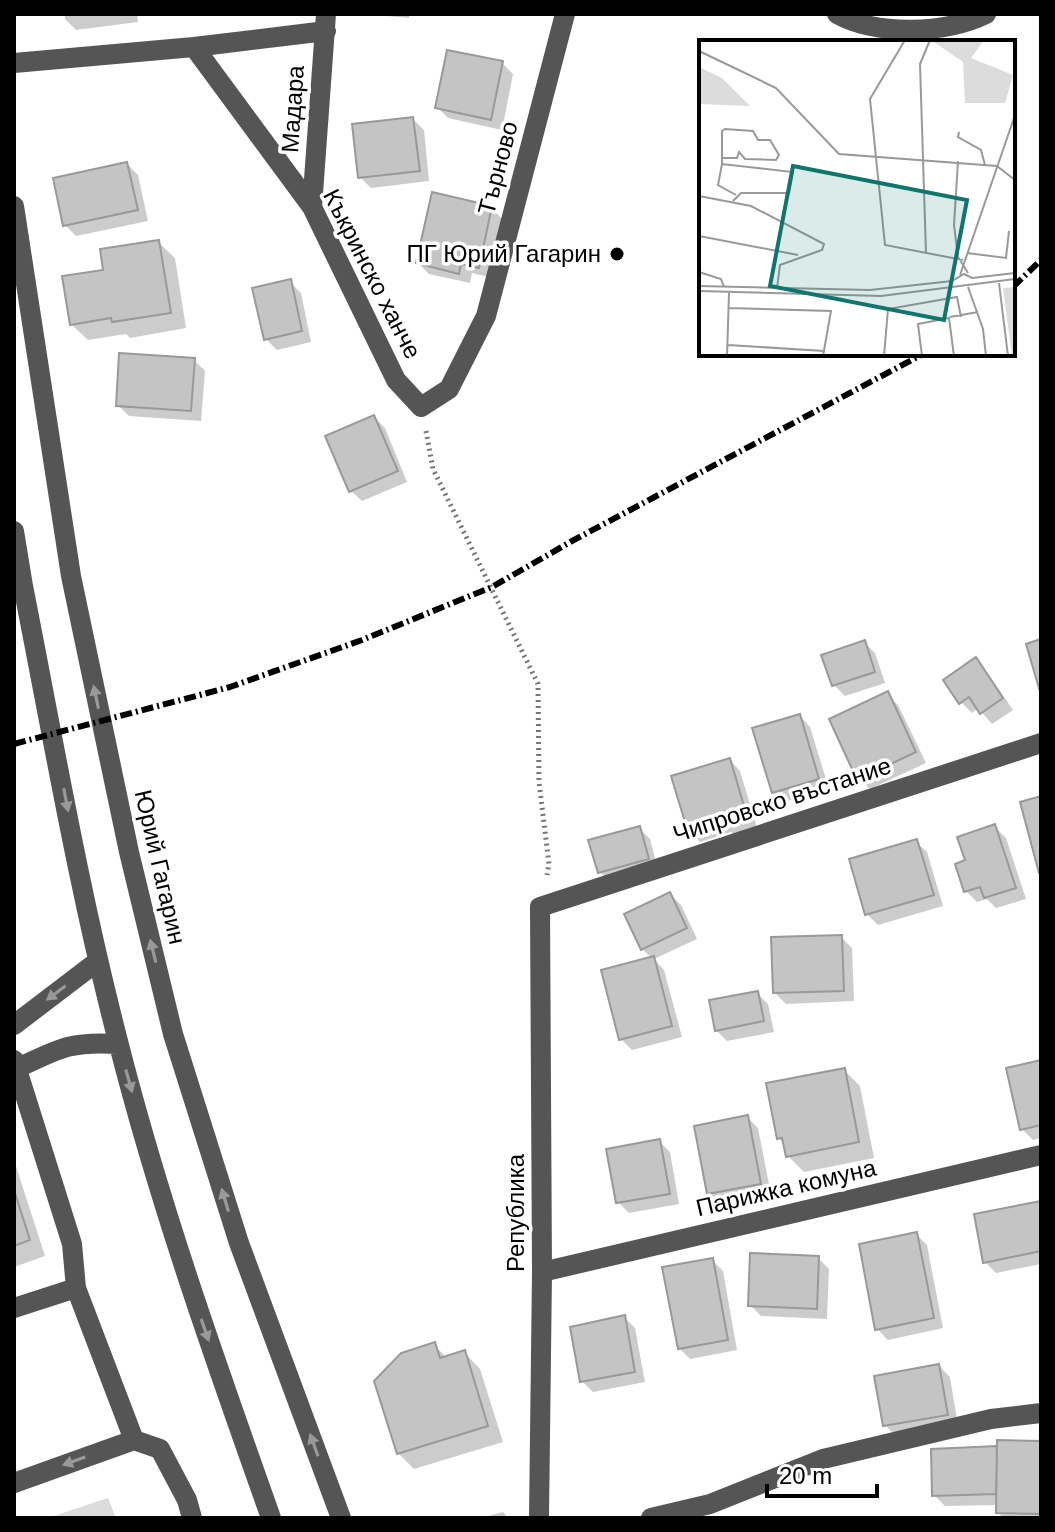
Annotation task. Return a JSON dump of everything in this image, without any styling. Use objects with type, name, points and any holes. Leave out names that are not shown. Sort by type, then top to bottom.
[{"type":"street","name":"Търново","points":[[421,407],[449,389],[486,316],[565,14]]},
{"type":"street","points":[[837,14],[854,23],[908,32],[986,14]]},
{"type":"street","points":[[14,63],[194,47],[326,22]]},
{"type":"street","name":"Мадара","points":[[312,207],[326,22]]},
{"type":"street","name":"Къкринско ханче","points":[[194,47],[312,207],[396,380],[421,407]]},
{"type":"street","name":"Юрий Гагарин","points":[[14,206],[71,576],[129,852],[166,1004],[239,1243],[341,1518]]},
{"type":"street","points":[[14,531],[98,961],[118,1044],[184,1272],[271,1518]]},
{"type":"street","name":"Чипровско въстание","points":[[540,907],[1041,743]]},
{"type":"street","name":"Република","points":[[539,1518],[542,1272],[540,907]]},
{"type":"street","points":[[14,1025],[98,961]]},
{"type":"street","points":[[118,1044],[90,1042],[64,1046],[16,1064],[72,1244],[76,1288],[134,1440]]},
{"type":"street","name":"Парижка комуна","points":[[542,1272],[1041,1155]]},
{"type":"street","points":[[14,1308],[76,1288]]},
{"type":"street","points":[[651,1518],[710,1504],[823,1459],[991,1419],[1041,1413]]},
{"type":"street","points":[[14,1483],[134,1440],[160,1449],[187,1500],[192,1518]]},
{"type":"path","points":[[421,407],[433,469],[538,684],[539,782],[549,864],[540,907]]},
{"type":"shaded area","points":[[108,1498],[116,1518],[48,1518]]},
{"type":"building","points":[[447,50],[503,61],[491,120],[435,108]]},
{"type":"building","points":[[413,117],[420,171],[358,178],[352,124]]},
{"type":"building","points":[[127,162],[138,210],[63,226],[53,178]]},
{"type":"building","points":[[432,192],[492,206],[479,268],[461,264],[459,274],[416,263]]},
{"type":"building","points":[[159,240],[171,313],[70,325],[62,276],[103,270],[100,249]]},
{"type":"building","points":[[291,279],[302,331],[264,340],[252,288]]},
{"type":"building","points":[[119,353],[195,358],[191,411],[116,406]]},
{"type":"building","points":[[374,415],[398,471],[349,492],[325,436]]},
{"type":"building","points":[[1041,639],[1041,695],[1026,644]]},
{"type":"building","points":[[865,640],[875,672],[832,686],[821,655]]},
{"type":"building","points":[[976,657],[1003,698],[980,714],[969,697],[959,704],[943,680]]},
{"type":"building","points":[[888,691],[916,752],[857,780],[829,719]]},
{"type":"building","points":[[800,714],[819,779],[772,793],[752,728]]},
{"type":"building","points":[[730,758],[748,820],[724,827],[722,821],[688,832],[671,776]]},
{"type":"building","points":[[1041,796],[1041,873],[1039,873],[1020,802]]},
{"type":"building","points":[[995,824],[1016,888],[984,898],[980,887],[964,892],[955,864],[965,860],[957,837]]},
{"type":"building","points":[[640,826],[649,859],[598,873],[588,840]]},
{"type":"building","points":[[917,839],[934,895],[865,915],[849,859]]},
{"type":"building","points":[[670,892],[687,928],[641,950],[624,914]]},
{"type":"building","points":[[842,935],[844,991],[773,993],[771,937]]},
{"type":"building","points":[[654,956],[672,1026],[619,1040],[601,970]]},
{"type":"building","points":[[758,991],[764,1021],[715,1031],[709,1000]]},
{"type":"building","points":[[1041,1060],[1041,1125],[1020,1130],[1006,1068]]},
{"type":"building","points":[[845,1068],[859,1142],[786,1157],[782,1138],[777,1139],[766,1083]]},
{"type":"building","points":[[748,1115],[761,1184],[707,1194],[694,1126]]},
{"type":"building","points":[[660,1139],[670,1194],[616,1203],[606,1149]]},
{"type":"building","points":[[14,1190],[30,1240],[14,1246]]},
{"type":"building","points":[[1041,1201],[1041,1251],[983,1263],[974,1214]]},
{"type":"building","points":[[917,1232],[934,1318],[875,1330],[859,1244]]},
{"type":"building","points":[[750,1253],[819,1256],[817,1309],[748,1306]]},
{"type":"building","points":[[713,1258],[728,1340],[678,1349],[662,1267]]},
{"type":"building","points":[[625,1315],[635,1372],[580,1382],[570,1327]]},
{"type":"building","points":[[435,1342],[440,1358],[465,1350],[488,1426],[397,1454],[374,1381],[401,1353]]},
{"type":"building","points":[[939,1364],[948,1415],[883,1426],[874,1376]]},
{"type":"building","points":[[997,1440],[1041,1441],[1041,1514],[996,1513]]},
{"type":"building","points":[[997,1446],[996,1494],[932,1496],[931,1449]]},
{"type":"railway","points":[[1015,285],[1041,260]]},
{"type":"railway","points":[[14,744],[230,687],[362,640],[492,587],[572,541],[919,356]]},
{"type":"place","name":"ПГ Юрий Гагарин","points":[[617,254]]}]
